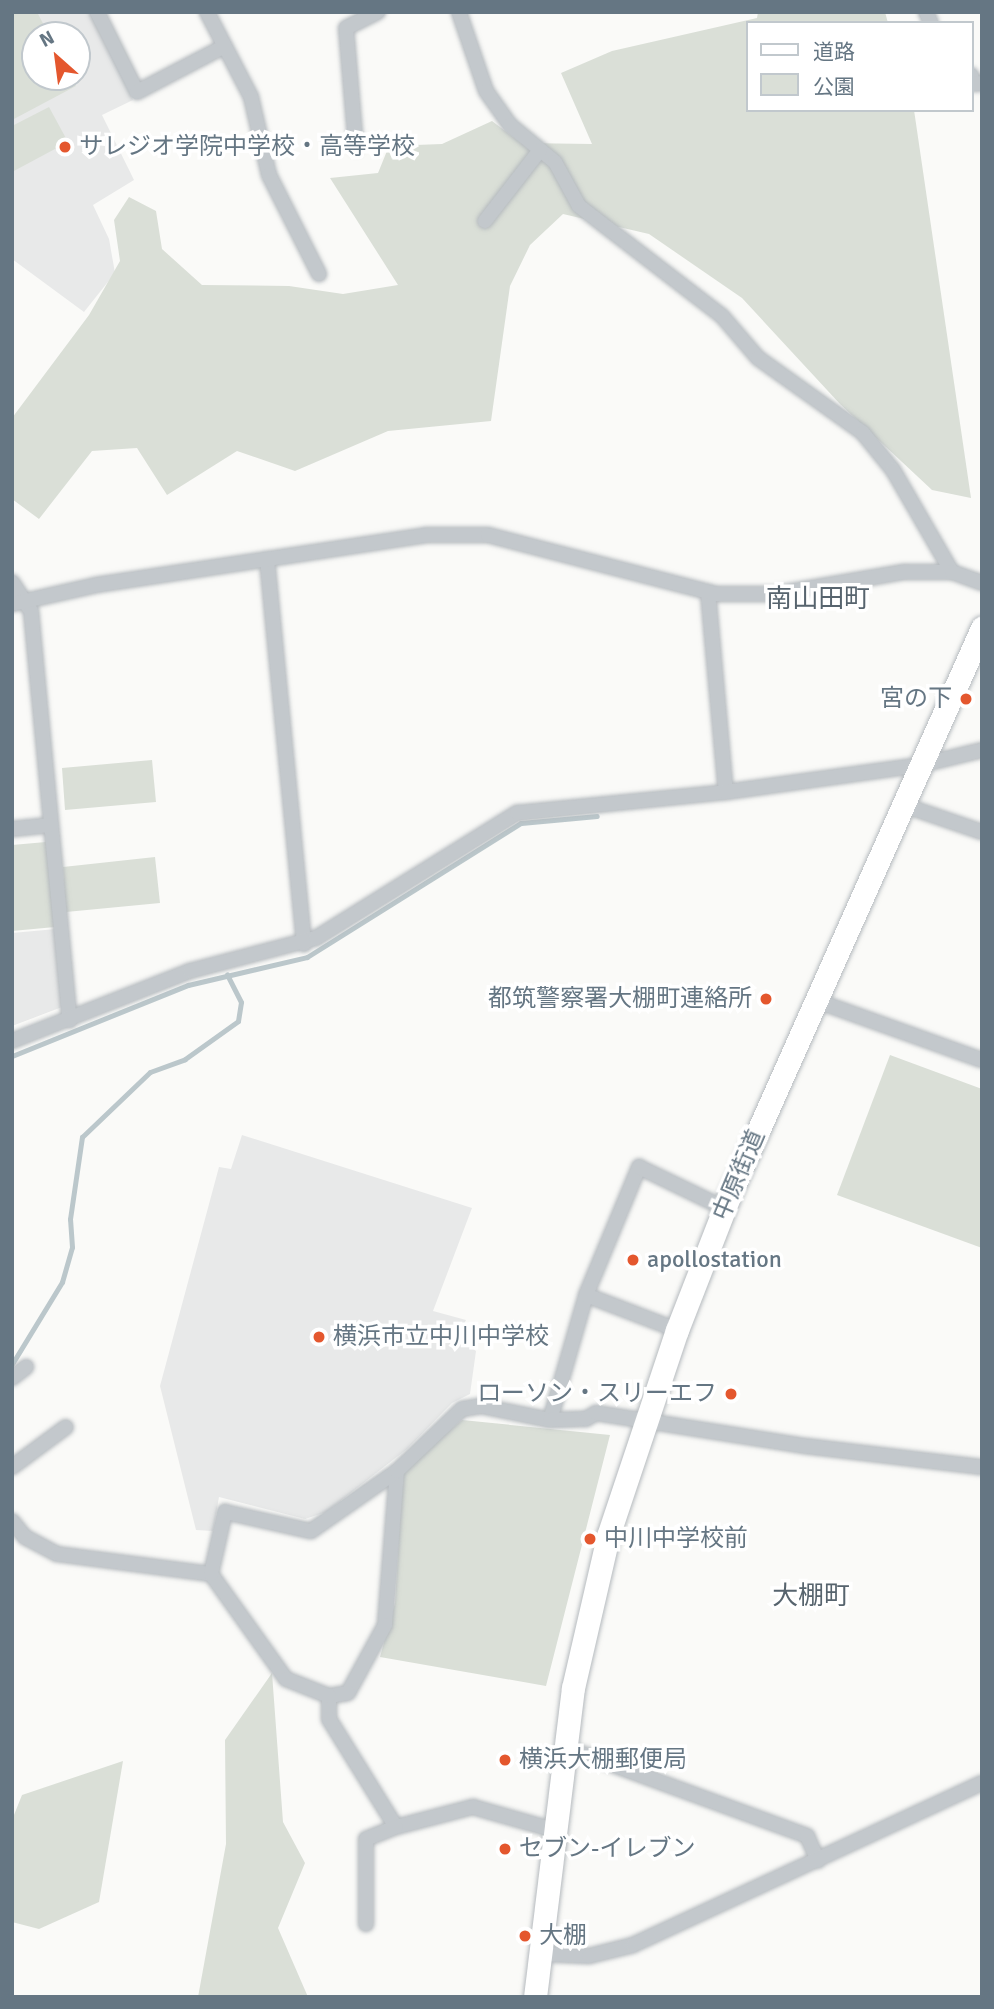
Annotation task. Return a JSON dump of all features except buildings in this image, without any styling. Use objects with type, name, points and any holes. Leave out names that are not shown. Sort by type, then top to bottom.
[{"type":"main road","name":"中原街道","points":[[535,1997],[573,1688],[608,1536],[646,1419],[724,1208],[982,628]]},
{"type":"street","points":[[97,12],[137,92],[225,46]]},
{"type":"street","points":[[207,12],[251,96],[269,175],[319,274]]},
{"type":"street","points":[[356,147],[346,28],[379,12]]},
{"type":"street","points":[[459,12],[486,92],[510,125],[555,162],[579,206],[722,316],[758,358],[863,433],[893,470],[952,572]]},
{"type":"street","points":[[485,221],[540,150]]},
{"type":"street","points":[[12,604],[28,599],[267,559],[426,535],[488,535],[708,592],[776,594],[904,572],[952,572],[982,583]]},
{"type":"street","points":[[267,559],[304,944]]},
{"type":"street","points":[[12,582],[28,599],[70,1020]]},
{"type":"street","points":[[708,592],[726,792]]},
{"type":"street","points":[[12,1041],[190,971],[304,944],[517,813],[726,792],[921,765],[982,750]]},
{"type":"street","points":[[903,805],[982,832]]},
{"type":"street","points":[[12,829],[51,825]]},
{"type":"street","points":[[817,1001],[982,1060]]},
{"type":"street","points":[[550,1420],[586,1295],[639,1167],[724,1208]]},
{"type":"street","points":[[586,1295],[677,1330]]},
{"type":"street","points":[[12,1378],[26,1367]]},
{"type":"street","points":[[211,1574],[225,1512],[310,1531],[397,1471],[462,1409],[481,1406],[550,1420],[586,1419],[596,1413],[646,1419],[805,1446],[982,1467]]},
{"type":"street","points":[[12,1467],[66,1427]]},
{"type":"street","points":[[12,1521],[19,1537],[57,1555],[211,1574],[286,1679],[328,1696],[348,1693],[385,1625],[397,1471]]},
{"type":"street","points":[[328,1696],[329,1719],[334,1729],[396,1827]]},
{"type":"street","points":[[567,1748],[807,1836],[818,1861]]},
{"type":"street","points":[[541,1954],[589,1956],[633,1945],[982,1783]]},
{"type":"street","points":[[366,1924],[366,1839],[396,1827],[473,1807],[557,1831]]},
{"type":"shaded area","name":"サレジオ学院中学校・高等学校","points":[[12,12],[90,12],[133,100],[102,115],[134,180],[93,205],[109,239],[115,273],[84,312],[12,259]]},
{"type":"shaded area","points":[[56,929],[62,1007],[12,1026],[12,933]]},
{"type":"shaded area","name":"横浜市立中川中学校","points":[[242,1135],[472,1208],[433,1311],[466,1320],[462,1328],[467,1345],[476,1351],[470,1394],[452,1403],[407,1449],[326,1512],[305,1519],[219,1497],[213,1531],[196,1530],[160,1386],[219,1167],[231,1169]]},
{"type":"green space","points":[[12,12],[37,12],[42,21],[21,21],[21,91],[67,91],[12,120]]},
{"type":"green space","points":[[758,12],[885,12],[887,21],[746,21],[746,112],[914,112],[971,498],[932,490],[840,404],[742,298],[649,234],[563,214],[530,245],[510,286],[491,421],[388,431],[295,471],[237,451],[167,495],[137,448],[92,451],[39,519],[12,499],[12,418],[89,315],[120,261],[114,220],[129,197],[156,211],[162,249],[202,285],[289,286],[343,294],[398,285],[330,178],[378,173],[389,146],[442,144],[492,121],[521,143],[592,144],[561,73],[612,51],[757,18]]},
{"type":"green space","points":[[49,107],[68,142],[12,172],[12,126]]},
{"type":"green space","points":[[152,760],[156,802],[65,810],[62,768]]},
{"type":"green space","points":[[46,842],[55,927],[12,931],[12,845]]},
{"type":"green space","points":[[155,857],[160,903],[66,912],[63,867]]},
{"type":"green space","points":[[890,1055],[982,1089],[982,1248],[837,1195]]},
{"type":"green space","name":"横浜市立中川中学校","points":[[462,1420],[610,1435],[546,1686],[380,1657],[395,1603],[403,1470]]},
{"type":"green space","points":[[272,1673],[283,1822],[305,1863],[278,1928],[308,1997],[198,1997],[226,1844],[225,1740]]},
{"type":"green space","points":[[123,1761],[99,1902],[39,1929],[12,1922],[12,1820],[22,1795]]},
{"type":"waterway","points":[[12,1056],[188,985],[307,957],[521,823],[597,816]]},
{"type":"waterway","points":[[12,1364],[62,1282],[72,1247],[70,1219],[82,1137],[150,1072],[185,1059],[238,1021],[241,1002],[227,974]]},
{"type":"place","name":"サレジオ学院中学校・高等学校","points":[[65,147]]},
{"type":"place","name":"宮の下","points":[[966,699]]},
{"type":"place","name":"都筑警察署大棚町連絡所","points":[[766,999]]},
{"type":"place","name":"apollostation","points":[[633,1260]]},
{"type":"place","name":"横浜市立中川中学校","points":[[319,1337]]},
{"type":"place","name":"ローソン・スリーエフ","points":[[731,1394]]},
{"type":"place","name":"中川中学校前","points":[[590,1539]]},
{"type":"place","name":"横浜大棚郵便局","points":[[505,1760]]},
{"type":"place","name":"セブン-イレブン","points":[[505,1849]]},
{"type":"place","name":"大棚","points":[[525,1936]]},
{"type":"district","name":"南山田町","points":[[818,600]]},
{"type":"district","name":"大棚町","points":[[811,1597]]}]
